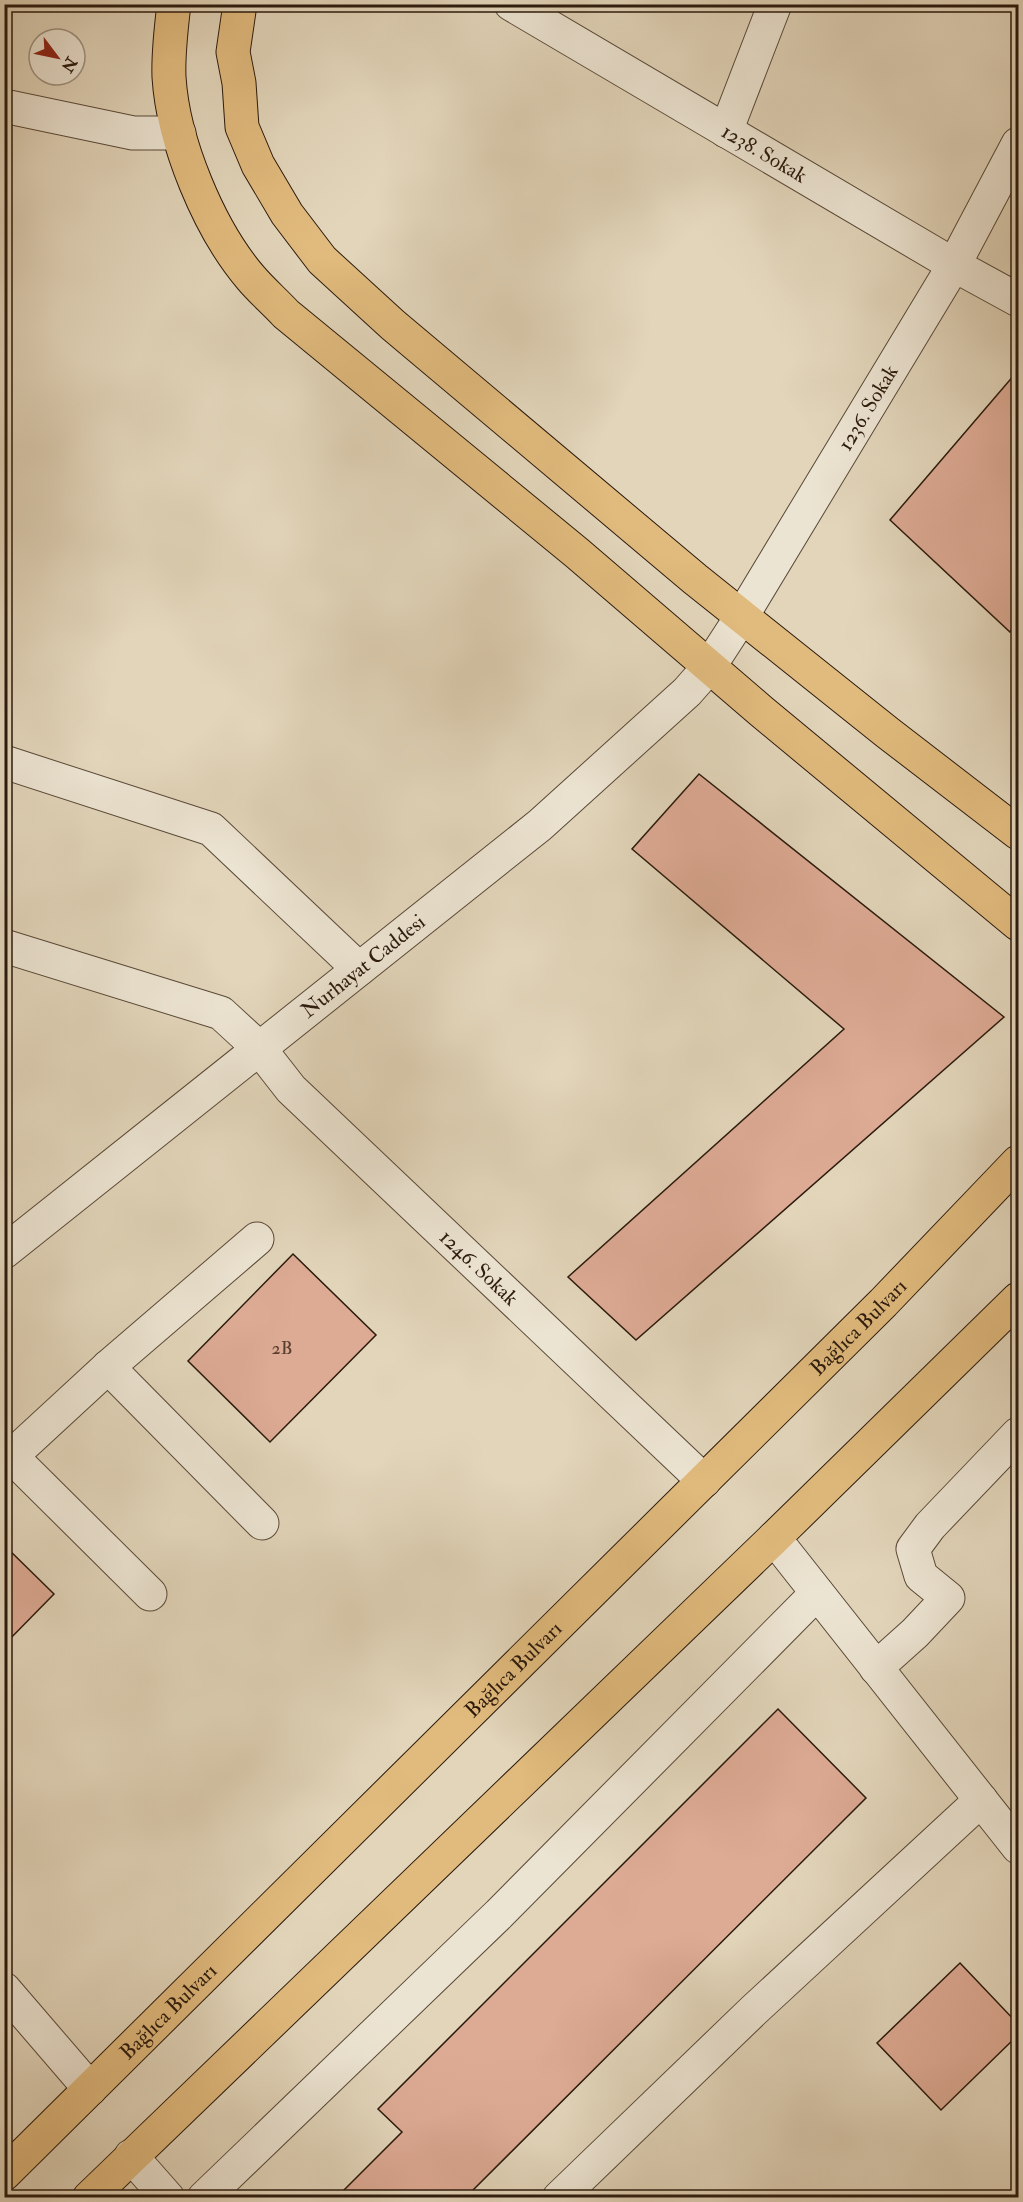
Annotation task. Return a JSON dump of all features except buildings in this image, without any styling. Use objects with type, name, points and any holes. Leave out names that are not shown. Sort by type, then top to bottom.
[{"type":"main road","points":[[174,4],[169,78],[179,133],[192,177],[220,234],[250,277],[313,336],[577,553],[709,667],[1018,924]]},
{"type":"main road","points":[[240,4],[232,52],[239,83],[242,127],[258,165],[287,214],[322,260],[393,325],[742,616],[888,734],[1018,833]]},
{"type":"main road","name":"Bağlıca Bulvarı","points":[[4,2174],[884,1303],[1018,1162]]},
{"type":"main road","points":[[89,2198],[774,1538],[1018,1299]]},
{"type":"street","name":"1238. Sokak","points":[[511,4],[954,265],[1018,300]]},
{"type":"street","points":[[726,131],[775,4]]},
{"type":"street","points":[[4,106],[133,133],[179,133]]},
{"type":"street","name":"1236. Sokak","points":[[709,667],[954,265],[1018,144]]},
{"type":"street","name":"Nurhayat Caddesi","points":[[4,1252],[540,825],[672,707],[709,667]]},
{"type":"street","points":[[4,762],[211,829],[359,969]]},
{"type":"street","name":"1246. Sokak","points":[[4,946],[221,1013],[259,1048],[291,1089],[704,1481]]},
{"type":"street","points":[[150,1594],[8,1460],[108,1367],[257,1239]]},
{"type":"street","points":[[108,1367],[262,1523]]},
{"type":"street","points":[[876,1668],[915,1633],[948,1598],[921,1576],[913,1549],[930,1526],[1018,1434]]},
{"type":"street","points":[[774,1538],[1018,1847]]},
{"type":"street","points":[[204,2198],[499,1914],[817,1593]]},
{"type":"street","points":[[559,2198],[754,2010],[981,1800]]},
{"type":"street","points":[[4,1989],[90,2089]]},
{"type":"street","points":[[131,2156],[168,2198]]}]
